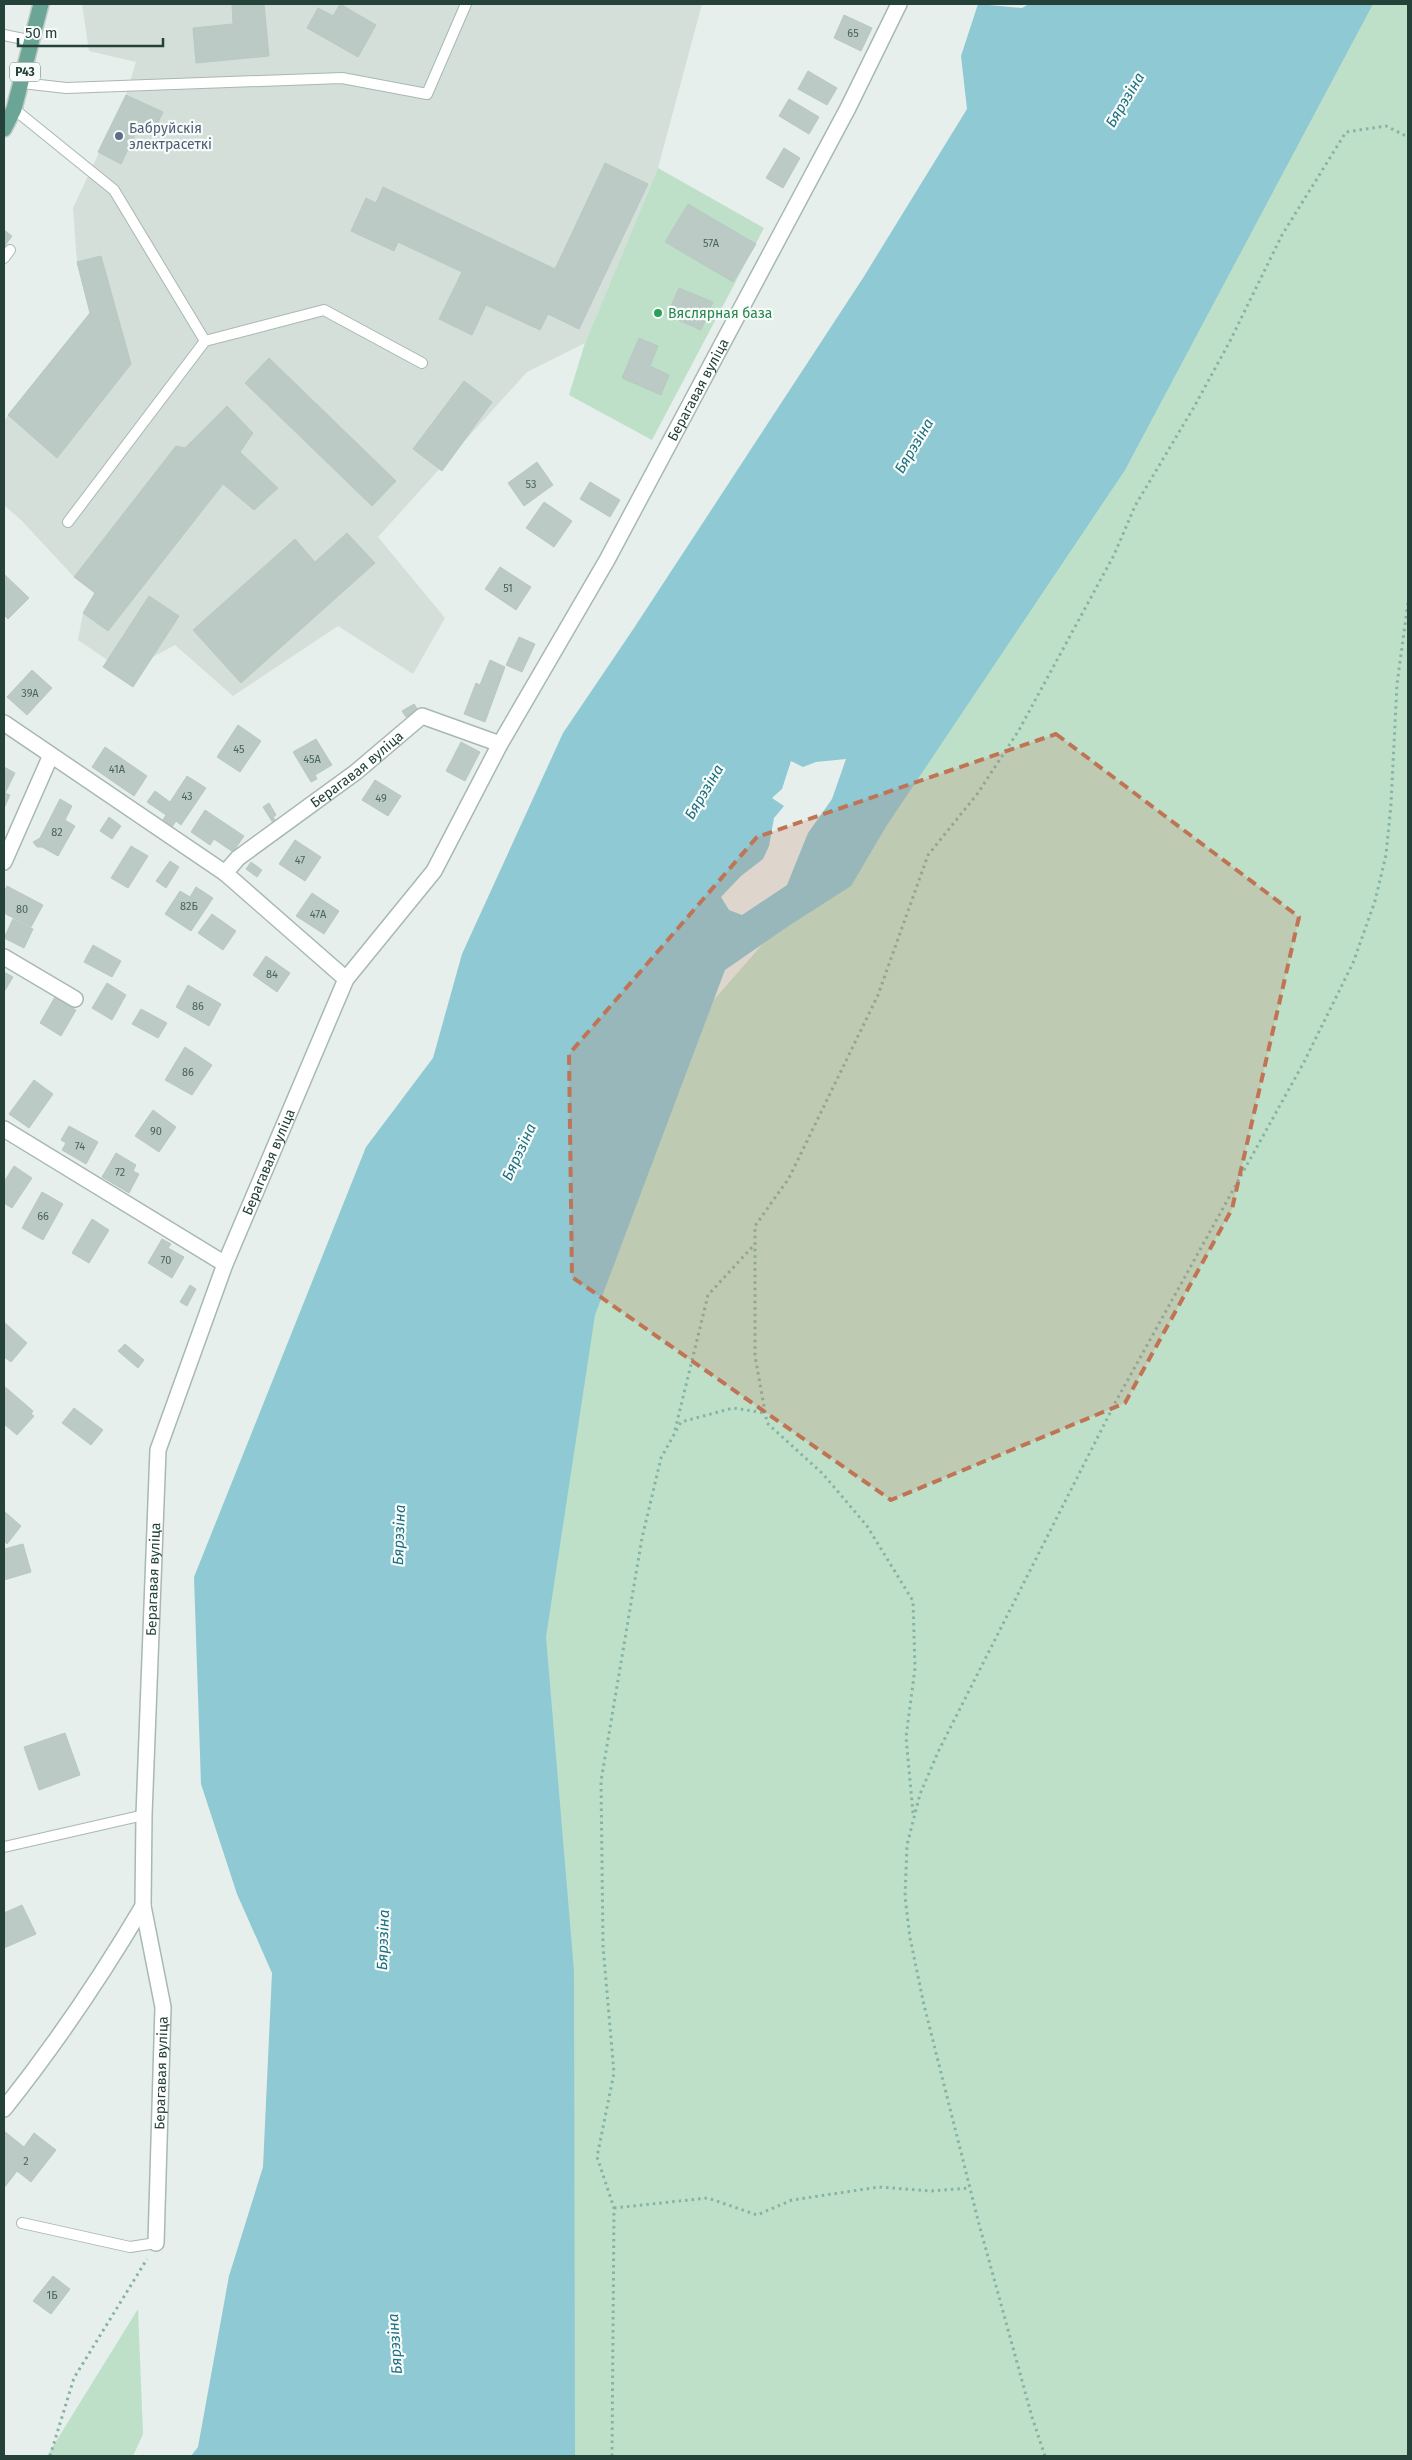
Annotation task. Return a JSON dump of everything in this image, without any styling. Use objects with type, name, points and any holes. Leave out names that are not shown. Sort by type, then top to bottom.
[{"type":"main road","name":"Р43","points":[[4,129],[14,109],[22,83],[41,4]]},
{"type":"street","name":"Берагавая вуліца","points":[[156,2243],[164,2007],[142,1906],[158,1450],[225,1264],[346,978],[434,871],[500,744],[607,560],[848,108],[899,4]]},
{"type":"street","name":"Берагавая вуліца","points":[[225,874],[238,858],[356,772],[422,716],[500,744]]},
{"type":"street","points":[[4,723],[225,874],[346,978]]},
{"type":"street","points":[[4,862],[52,755]]},
{"type":"street","points":[[4,957],[75,998]]},
{"type":"street","points":[[4,1129],[225,1264]]},
{"type":"street","name":"Берагавая вуліца","points":[[4,2108],[46,2057],[119,1946],[142,1906]]},
{"type":"lane","points":[[22,83],[66,88],[342,78],[427,94],[466,4]]},
{"type":"lane","points":[[4,35],[33,41]]},
{"type":"lane","points":[[14,109],[114,190],[205,341]]},
{"type":"lane","points":[[68,522],[205,341],[324,310],[422,363]]},
{"type":"lane","points":[[4,1846],[144,1815]]},
{"type":"lane","points":[[22,2223],[130,2247],[156,2243]]},
{"type":"path","points":[[913,1816],[906,1737],[915,1668],[912,1601],[867,1526],[823,1474],[766,1423],[755,1356],[754,1226],[789,1178],[878,995],[928,855],[978,793],[1019,730],[1114,555],[1135,506],[1194,407],[1230,341],[1282,235],[1346,132],[1386,126],[1408,137]]},
{"type":"path","points":[[1045,2456],[1032,2417],[970,2188],[924,2005],[910,1938],[905,1884],[907,1845],[913,1816],[939,1750],[1102,1427],[1311,1049],[1356,955],[1375,901],[1386,855],[1391,804],[1397,684],[1408,603]]},
{"type":"path","points":[[673,1436],[708,1295],[754,1245]]},
{"type":"path","points":[[612,2456],[614,2208],[598,2157],[614,2073],[603,1946],[601,1781],[642,1538],[661,1458],[681,1422],[733,1408],[765,1413]]},
{"type":"path","points":[[614,2208],[708,2198],[757,2215],[792,2200],[879,2187],[932,2191],[970,2188]]},
{"type":"path","points":[[50,2456],[74,2378],[156,2243]]},
{"type":"highlighted area","points":[[1056,734],[1299,917],[1232,1209],[1125,1403],[891,1500],[572,1277],[569,1054],[757,837]]},
{"type":"shaded area","name":"Бабруйскія электрасеткі","points":[[82,4],[702,4],[658,168],[585,343],[527,372],[378,537],[445,618],[413,674],[338,626],[233,696],[175,645],[125,672],[78,640],[83,613],[95,592],[74,577],[22,521],[4,505],[4,421],[90,313],[77,262],[73,208],[126,95],[136,62],[89,51]]},
{"type":"green space","points":[[1362,4],[1408,4],[1408,2456],[562,2456],[533,1630],[584,1304],[712,1002],[872,819]]},
{"type":"green space","name":"Вяслярная база","points":[[658,168],[764,228],[652,440],[569,395],[585,343]]},
{"type":"green space","points":[[138,2309],[143,2434],[133,2456],[47,2456]]},
{"type":"water","name":"Бярэзіна","points":[[978,4],[1022,8],[1029,4],[1373,4],[1125,470],[887,825],[851,886],[725,970],[595,1315],[546,1637],[574,1971],[575,2456],[191,2456],[198,2447],[229,2276],[263,2167],[272,1973],[237,1894],[201,1784],[194,1577],[366,1147],[433,1058],[462,954],[563,733],[863,278],[967,109],[961,56]],"holes":[[[846,759],[832,799],[808,833],[787,885],[742,915],[729,910],[721,897],[741,876],[763,859],[769,846],[774,818],[784,806],[772,798],[782,789],[791,761],[803,767],[816,762]]]},
{"type":"building","points":[[232,4],[264,4],[269,56],[196,63],[193,28],[233,24]]},
{"type":"building","points":[[340,4],[376,25],[358,57],[307,28],[318,8],[333,16]]},
{"type":"building","points":[[844,15],[872,28],[861,51],[834,38]]},
{"type":"building","points":[[808,71],[837,88],[827,105],[798,89]]},
{"type":"building","points":[[126,95],[163,112],[154,131],[140,124],[121,164],[98,152]]},
{"type":"building","points":[[789,99],[819,117],[809,134],[779,116]]},
{"type":"building","points":[[784,148],[800,158],[783,188],[766,178]]},
{"type":"building","points":[[605,163],[648,184],[579,329],[548,314],[540,330],[486,305],[472,335],[439,319],[462,272],[398,242],[394,251],[351,231],[366,198],[376,203],[383,187],[555,269]]},
{"type":"building","points":[[688,204],[756,244],[733,282],[665,242]]},
{"type":"building","points":[[4,230],[12,236],[4,247]]},
{"type":"building","points":[[101,256],[131,364],[57,458],[8,415],[90,313],[77,262]]},
{"type":"building","points":[[679,288],[713,302],[701,330],[667,315]]},
{"type":"building","name":"Вяслярная база","points":[[639,338],[658,346],[650,366],[669,375],[661,395],[622,378]]},
{"type":"building","points":[[269,358],[396,481],[372,506],[245,383]]},
{"type":"building","points":[[464,381],[492,402],[442,471],[413,449]]},
{"type":"building","points":[[227,406],[253,433],[240,452],[278,488],[254,510],[223,484],[108,631],[83,613],[95,593],[74,577],[176,446],[185,448]]},
{"type":"building","points":[[537,462],[553,485],[524,506],[508,483]]},
{"type":"building","points":[[590,482],[620,500],[610,517],[580,499]]},
{"type":"building","points":[[544,502],[572,521],[554,547],[526,528]]},
{"type":"building","points":[[347,533],[375,563],[241,683],[193,630],[295,539],[315,562]]},
{"type":"building","points":[[500,567],[531,587],[516,610],[485,589]]},
{"type":"building","points":[[4,574],[29,598],[8,619],[4,615]]},
{"type":"building","points":[[149,596],[179,616],[133,687],[103,667]]},
{"type":"building","points":[[519,637],[535,644],[522,672],[506,665]]},
{"type":"building","points":[[490,660],[505,667],[485,722],[464,714],[476,683],[480,685]]},
{"type":"building","points":[[32,670],[52,688],[27,715],[7,697]]},
{"type":"building","points":[[414,704],[418,710],[406,717],[402,711]]},
{"type":"building","points":[[238,725],[261,741],[240,772],[217,757]]},
{"type":"building","points":[[316,739],[332,765],[315,775],[317,779],[311,782],[293,752]]},
{"type":"building","points":[[461,742],[480,752],[465,781],[446,771]]},
{"type":"building","points":[[105,747],[147,776],[134,796],[92,767]]},
{"type":"building","points":[[4,767],[15,773],[5,793],[10,795],[4,808]]},
{"type":"building","points":[[187,776],[206,788],[181,825],[176,821],[172,827],[163,820],[166,815],[147,802],[155,791],[170,802]]},
{"type":"building","points":[[375,780],[401,796],[388,816],[362,800]]},
{"type":"building","points":[[60,799],[72,806],[65,820],[75,826],[58,856],[42,847],[37,847],[33,842],[40,838]]},
{"type":"building","points":[[269,803],[276,815],[273,817],[276,821],[273,823],[263,807]]},
{"type":"building","points":[[205,810],[244,836],[233,852],[214,839],[210,845],[191,832]]},
{"type":"building","points":[[109,817],[121,826],[112,839],[100,831]]},
{"type":"building","points":[[295,840],[321,857],[305,881],[279,864]]},
{"type":"building","points":[[131,846],[148,856],[128,888],[111,878]]},
{"type":"building","points":[[170,861],[179,867],[166,888],[156,881]]},
{"type":"building","points":[[251,862],[262,870],[257,877],[246,869]]},
{"type":"building","points":[[7,886],[43,905],[31,927],[4,913],[4,893]]},
{"type":"building","points":[[196,887],[213,898],[191,931],[165,914],[180,891],[190,897]]},
{"type":"building","points":[[312,893],[339,911],[324,934],[296,916]]},
{"type":"building","points":[[212,914],[236,931],[223,950],[198,933]]},
{"type":"building","points":[[13,919],[33,929],[24,948],[4,938]]},
{"type":"building","points":[[93,945],[121,961],[112,977],[84,962]]},
{"type":"building","points":[[266,956],[290,973],[277,992],[253,975]]},
{"type":"building","points":[[4,972],[13,977],[4,992]]},
{"type":"building","points":[[107,983],[126,995],[112,1020],[92,1008]]},
{"type":"building","points":[[188,985],[221,1004],[209,1026],[176,1007]]},
{"type":"building","points":[[55,997],[76,1010],[61,1036],[40,1023]]},
{"type":"building","points":[[141,1009],[167,1023],[158,1038],[132,1024]]},
{"type":"building","points":[[185,1047],[212,1065],[192,1095],[165,1080]]},
{"type":"building","points":[[34,1080],[53,1094],[29,1128],[9,1114]]},
{"type":"building","points":[[153,1110],[176,1127],[159,1152],[135,1136]]},
{"type":"building","points":[[69,1126],[98,1142],[86,1164],[62,1150],[66,1143],[61,1140]]},
{"type":"building","points":[[116,1153],[136,1165],[133,1171],[139,1174],[129,1193],[102,1177]]},
{"type":"building","points":[[14,1166],[32,1178],[12,1208],[4,1203],[4,1182]]},
{"type":"building","points":[[42,1192],[63,1204],[43,1240],[22,1228]]},
{"type":"building","points":[[92,1219],[109,1230],[89,1263],[72,1253]]},
{"type":"building","points":[[162,1239],[171,1244],[168,1248],[184,1257],[172,1278],[148,1263]]},
{"type":"building","points":[[190,1285],[196,1289],[187,1306],[180,1302]]},
{"type":"building","points":[[4,1322],[27,1343],[11,1362],[4,1357]]},
{"type":"building","points":[[125,1344],[144,1360],[138,1368],[118,1351]]},
{"type":"building","points":[[4,1386],[33,1411],[31,1414],[34,1416],[17,1435],[4,1424]]},
{"type":"building","points":[[74,1408],[103,1430],[91,1445],[62,1423]]},
{"type":"building","points":[[5,1512],[21,1526],[7,1544],[4,1541]]},
{"type":"building","points":[[23,1544],[31,1572],[4,1580],[4,1549]]},
{"type":"building","points":[[65,1733],[80,1775],[39,1790],[24,1747]]},
{"type":"building","points":[[22,1905],[36,1934],[4,1948],[4,1913]]},
{"type":"building","points":[[4,2131],[24,2147],[34,2133],[56,2150],[31,2182],[17,2171],[4,2188]]},
{"type":"building","points":[[53,2276],[70,2289],[51,2314],[33,2301]]},
{"type":"place","name":"Бабруйскія электрасеткі","points":[[119,136]]},
{"type":"place","name":"Вяслярная база","points":[[658,313]]}]
